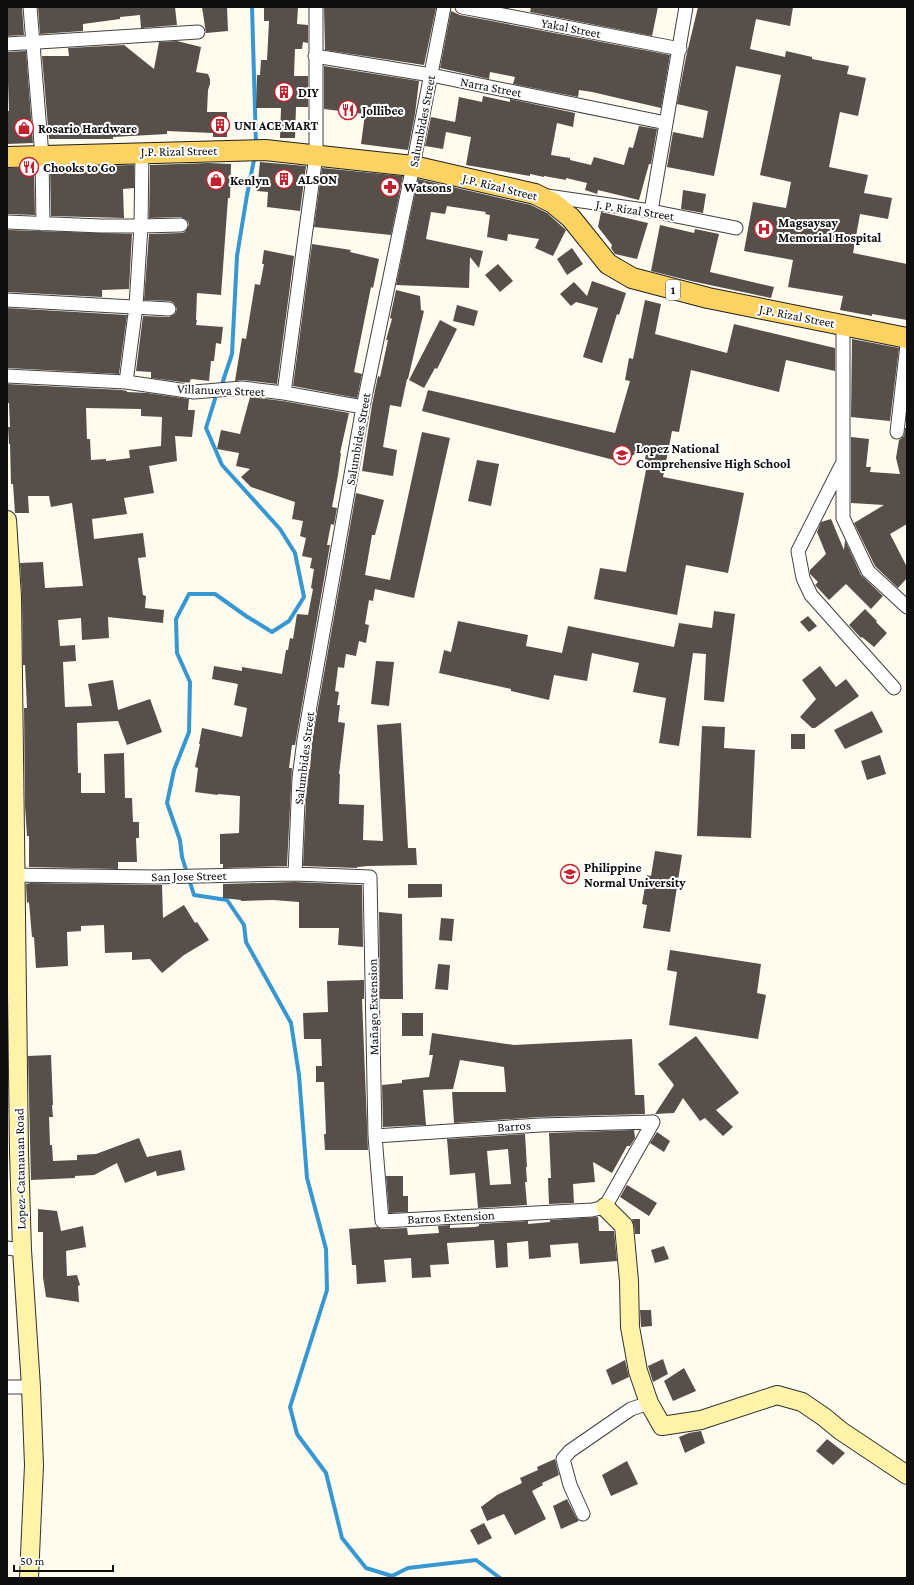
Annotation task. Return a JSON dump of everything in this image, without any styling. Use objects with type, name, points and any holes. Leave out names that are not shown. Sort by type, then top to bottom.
[{"type":"main road","name":"J.P. Rizal Street","points":[[7,157],[142,152],[265,150],[413,166],[535,194],[553,203],[571,218],[608,264],[632,278],[708,298],[907,338]]},
{"type":"main road","name":"Lopez-Catanauan Road","points":[[7,520],[9,598],[14,1249],[31,1387],[34,1465],[29,1578]]},
{"type":"main road","points":[[604,1207],[624,1226],[629,1281],[630,1327],[638,1371],[649,1403],[662,1426],[701,1420],[777,1395],[802,1402],[841,1431],[907,1475]]},
{"type":"street","points":[[30,7],[42,156],[43,224]]},
{"type":"street","points":[[284,393],[316,155],[316,7]]},
{"type":"street","name":"Salumbides Street","points":[[296,874],[299,778],[304,740],[363,407],[444,7]]},
{"type":"street","name":"Yakal Street","points":[[462,7],[680,49]]},
{"type":"street","points":[[651,211],[686,7]]},
{"type":"street","points":[[7,44],[198,32]]},
{"type":"street","name":"Narra Street","points":[[315,56],[431,75],[666,123]]},
{"type":"street","points":[[126,382],[136,306],[141,226],[142,152]]},
{"type":"street","name":"J. P. Rizal Street","points":[[535,194],[651,211],[736,228]]},
{"type":"street","points":[[7,222],[101,226],[181,225]]},
{"type":"street","points":[[7,300],[169,309]]},
{"type":"street","points":[[843,325],[843,518],[868,571],[907,607]]},
{"type":"street","points":[[897,432],[907,345]]},
{"type":"street","name":"Villanueva Street","points":[[7,376],[126,382],[194,392],[242,388],[284,393],[363,407]]},
{"type":"street","points":[[843,463],[798,551],[803,578],[811,595],[894,688]]},
{"type":"street","name":"San Jose Street","points":[[11,875],[154,878],[296,874],[370,877]]},
{"type":"street","name":"Mañago Extension","points":[[370,877],[375,1136]]},
{"type":"street","name":"Barros","points":[[375,1136],[540,1125],[653,1122],[604,1207]]},
{"type":"street","name":"Barros Extension","points":[[375,1136],[382,1221],[592,1210],[604,1207]]},
{"type":"street","points":[[7,1386],[31,1387]]},
{"type":"street","points":[[583,1514],[570,1485],[563,1459],[570,1451],[631,1409],[649,1403]]},
{"type":"building","points":[[7,7],[22,7],[24,35],[7,36]]},
{"type":"building","points":[[38,7],[175,7],[177,25],[141,28],[140,15],[83,24],[83,31],[40,34]]},
{"type":"building","points":[[202,7],[227,7],[228,31],[206,33]]},
{"type":"building","points":[[264,7],[298,7],[297,24],[308,25],[308,43],[303,42],[302,49],[295,49],[294,76],[308,76],[308,107],[296,107],[295,138],[280,138],[281,108],[256,108],[257,75],[260,75],[261,60],[267,60],[269,21],[264,21]]},
{"type":"building","points":[[324,7],[436,8],[424,65],[325,50]]},
{"type":"building","points":[[531,7],[658,7],[652,36],[530,12]]},
{"type":"building","points":[[698,7],[793,7],[790,26],[756,19],[750,49],[785,57],[786,51],[812,57],[812,59],[849,66],[847,74],[866,78],[858,116],[840,112],[829,167],[868,175],[864,193],[892,198],[888,219],[860,214],[853,253],[907,264],[907,320],[872,314],[872,316],[840,310],[843,296],[788,287],[793,260],[744,251],[753,202],[786,208],[791,182],[760,175],[781,75],[736,66],[714,176],[667,167],[673,132],[703,138],[708,111],[677,104]]},
{"type":"building","points":[[451,11],[460,15],[670,55],[661,108],[592,92],[579,90],[578,97],[513,84],[515,77],[490,72],[489,79],[440,68]]},
{"type":"building","points":[[177,41],[201,47],[196,72],[208,74],[210,79],[207,112],[227,112],[227,137],[213,137],[213,133],[167,131],[167,134],[113,137],[113,139],[49,139],[42,56],[69,56],[68,48],[124,45],[154,69],[159,42]]},
{"type":"building","points":[[26,51],[33,143],[7,144],[7,111],[9,111],[7,52]]},
{"type":"building","points":[[324,66],[419,81],[415,114],[408,150],[361,144],[365,114],[324,109]]},
{"type":"building","points":[[483,96],[510,102],[510,99],[575,113],[573,127],[557,123],[551,155],[570,158],[570,160],[591,165],[594,157],[624,165],[629,147],[633,148],[639,126],[657,129],[651,164],[649,164],[639,200],[598,190],[597,194],[585,190],[587,183],[566,178],[566,180],[530,174],[530,176],[466,165],[471,137],[446,132],[443,149],[425,146],[431,117],[455,122],[459,97],[482,102]]},
{"type":"building","name":"ALSON","points":[[260,162],[306,166],[300,211],[267,207],[268,192],[257,191]]},
{"type":"building","points":[[208,163],[231,164],[230,198],[228,198],[221,295],[197,293],[196,325],[223,327],[221,344],[216,343],[214,361],[211,361],[209,381],[192,379],[190,380],[190,383],[151,378],[151,372],[136,371],[143,316],[169,317],[175,314],[177,309],[174,303],[170,301],[144,300],[149,234],[182,233],[185,232],[189,225],[188,221],[181,217],[149,218],[150,165]]},
{"type":"building","points":[[134,165],[134,188],[123,189],[124,218],[51,216],[50,167]]},
{"type":"building","points":[[7,168],[34,168],[35,215],[7,214]]},
{"type":"building","points":[[322,168],[403,176],[391,235],[314,227]]},
{"type":"building","points":[[418,179],[531,205],[547,213],[566,230],[553,256],[535,248],[539,239],[508,234],[507,241],[487,237],[490,215],[485,214],[486,212],[447,206],[445,214],[431,212],[426,239],[483,251],[479,268],[470,257],[469,288],[396,285]]},
{"type":"building","points":[[683,190],[706,194],[703,213],[681,209]]},
{"type":"building","points":[[601,212],[648,223],[637,259],[615,254],[611,248],[612,245],[598,227]]},
{"type":"building","points":[[660,225],[694,233],[695,229],[719,234],[710,272],[774,287],[771,298],[651,271]]},
{"type":"building","points":[[7,230],[132,234],[129,289],[102,290],[102,297],[7,292]]},
{"type":"building","points":[[312,244],[351,250],[350,252],[379,259],[373,288],[371,287],[354,372],[362,374],[357,398],[293,386]]},
{"type":"building","points":[[572,248],[583,264],[567,275],[557,259]]},
{"type":"building","points":[[264,250],[294,256],[277,384],[243,380],[235,381],[242,338],[246,339],[255,284],[260,285],[264,264],[262,264]]},
{"type":"building","points":[[498,264],[513,281],[500,292],[485,275]]},
{"type":"building","points":[[592,281],[626,293],[619,315],[617,314],[602,363],[583,357],[598,308],[576,302],[571,306],[560,294],[574,282],[587,296]]},
{"type":"building","points":[[396,290],[420,296],[421,310],[424,311],[401,407],[390,405],[383,447],[397,450],[393,476],[362,471],[372,405],[388,340],[386,340],[392,319],[390,318]]},
{"type":"building","points":[[645,300],[661,304],[655,334],[727,353],[734,324],[835,348],[835,371],[786,360],[779,392],[691,370],[679,432],[672,431],[663,477],[744,493],[728,573],[686,565],[677,615],[594,599],[600,568],[626,572],[648,460],[645,459],[648,446],[622,462],[422,411],[428,390],[615,433],[630,381],[625,380],[629,358],[633,359]]},
{"type":"building","points":[[457,305],[478,311],[474,326],[453,321]]},
{"type":"building","points":[[7,308],[127,315],[119,374],[7,368]]},
{"type":"building","points":[[440,320],[457,329],[437,369],[435,368],[424,388],[409,380]]},
{"type":"building","points":[[852,339],[899,348],[890,421],[851,417]]},
{"type":"building","points":[[7,384],[122,390],[127,392],[147,393],[189,399],[188,410],[195,410],[192,437],[175,436],[177,461],[149,466],[154,493],[124,498],[127,514],[92,519],[94,539],[143,533],[146,557],[138,558],[143,595],[146,596],[145,608],[164,610],[163,623],[108,617],[109,638],[82,640],[81,618],[58,620],[60,646],[75,645],[76,661],[63,662],[65,707],[92,706],[88,684],[113,680],[118,710],[150,699],[162,732],[127,745],[118,721],[77,723],[78,773],[81,773],[81,793],[105,793],[104,754],[124,753],[125,798],[132,798],[133,822],[139,822],[139,838],[136,838],[137,862],[118,862],[118,869],[29,867],[29,836],[27,836],[25,806],[24,708],[27,708],[25,665],[23,665],[20,563],[43,562],[45,588],[83,586],[72,503],[51,507],[49,496],[28,496],[29,513],[15,513],[13,484],[11,484],[8,427],[10,427],[9,403],[7,403]],"holes":[[[86,408],[141,409],[141,416],[162,417],[161,446],[129,450],[130,458],[106,461],[106,459],[91,460],[90,439],[87,439]]]},
{"type":"building","points":[[250,397],[283,401],[349,413],[340,453],[338,475],[332,507],[337,508],[334,525],[331,524],[327,545],[330,545],[295,745],[292,745],[289,768],[292,768],[287,866],[223,868],[223,864],[220,864],[220,834],[239,833],[240,796],[195,792],[198,768],[195,767],[202,728],[242,737],[247,708],[234,705],[238,684],[212,679],[214,666],[242,671],[242,667],[282,674],[286,650],[288,650],[290,638],[293,639],[297,614],[308,615],[313,589],[311,588],[314,569],[310,568],[312,558],[302,556],[306,538],[300,536],[303,521],[292,519],[295,502],[251,487],[241,477],[250,469],[236,466],[239,453],[217,449],[221,430],[240,434]]},
{"type":"building","points":[[905,428],[907,428],[907,524],[890,534],[907,567],[907,578],[898,588],[875,566],[854,523],[884,505],[851,503],[851,437],[869,439],[866,467],[871,467],[870,472],[900,474],[896,458],[899,440],[904,436]]},
{"type":"building","points":[[422,432],[450,438],[414,598],[375,589],[373,601],[369,600],[365,624],[369,625],[366,643],[359,641],[356,656],[346,654],[344,668],[338,667],[335,691],[339,692],[337,705],[340,705],[338,722],[345,723],[339,774],[339,804],[364,805],[363,840],[383,841],[377,725],[401,723],[408,848],[416,848],[417,865],[368,866],[357,868],[303,866],[308,769],[310,769],[312,741],[356,493],[384,500],[375,535],[372,535],[365,575],[390,580]]},
{"type":"building","points":[[477,460],[499,464],[491,506],[468,501]]},
{"type":"building","points":[[831,519],[844,550],[845,540],[861,575],[883,596],[871,609],[846,584],[829,600],[815,585],[818,582],[810,574],[810,570],[826,554],[817,532],[821,522]]},
{"type":"building","points":[[865,609],[887,633],[874,647],[862,637],[861,638],[849,625]]},
{"type":"building","points":[[714,611],[735,614],[724,702],[704,700],[706,654],[693,653],[679,746],[659,743],[666,698],[633,692],[639,663],[592,653],[587,681],[554,675],[549,700],[511,691],[511,689],[439,673],[444,650],[451,652],[458,621],[528,635],[526,646],[562,653],[568,626],[674,647],[679,623],[712,628]]},
{"type":"building","points":[[808,616],[817,626],[809,632],[800,622]]},
{"type":"building","points":[[376,661],[394,662],[389,706],[371,704]]},
{"type":"building","points":[[820,666],[836,687],[846,679],[859,696],[815,728],[812,728],[800,717],[816,699],[802,680]]},
{"type":"building","points":[[872,711],[883,732],[845,749],[834,730]]},
{"type":"building","points":[[702,726],[725,727],[724,748],[755,750],[751,838],[697,836]]},
{"type":"building","points":[[791,734],[805,734],[805,749],[791,749]]},
{"type":"building","points":[[880,755],[886,774],[867,780],[861,761]]},
{"type":"building","points":[[655,851],[682,855],[670,932],[643,928],[647,905],[642,904],[647,875],[651,876]]},
{"type":"building","points":[[295,882],[362,885],[363,947],[338,945],[339,928],[299,928],[299,902],[273,900],[241,901],[223,898],[223,884]]},
{"type":"building","points":[[26,884],[162,885],[163,918],[184,905],[195,923],[197,922],[209,940],[184,955],[162,973],[150,959],[132,960],[132,952],[105,953],[104,925],[81,926],[81,931],[67,932],[68,966],[36,968],[34,937],[32,937],[29,902],[27,903]]},
{"type":"building","points":[[408,884],[442,884],[442,897],[408,898]]},
{"type":"building","points":[[379,912],[402,914],[403,999],[380,999]]},
{"type":"building","points":[[441,918],[454,919],[452,941],[439,940]]},
{"type":"building","points":[[670,950],[761,964],[757,993],[766,995],[758,1039],[669,1025],[677,972],[667,970]]},
{"type":"building","points":[[438,964],[450,965],[448,990],[435,989]]},
{"type":"building","points":[[364,980],[364,999],[362,999],[368,1150],[325,1150],[324,1134],[326,1134],[324,1082],[316,1082],[316,1066],[322,1066],[321,1039],[304,1039],[303,1013],[328,1012],[327,981]]},
{"type":"building","points":[[402,1013],[423,1013],[423,1036],[402,1036]]},
{"type":"building","points":[[432,1033],[514,1045],[632,1039],[635,1095],[644,1095],[645,1114],[540,1117],[454,1123],[452,1092],[506,1092],[504,1067],[460,1060],[453,1089],[423,1090],[426,1125],[383,1127],[382,1085],[402,1083],[402,1080],[429,1077],[433,1055],[429,1055]]},
{"type":"building","points":[[696,1036],[739,1093],[716,1110],[733,1127],[723,1136],[705,1118],[700,1121],[683,1098],[674,1113],[655,1114],[674,1085],[658,1064]]},
{"type":"building","points":[[51,1055],[53,1117],[49,1117],[50,1145],[52,1145],[53,1161],[77,1160],[77,1155],[96,1154],[139,1138],[147,1157],[181,1150],[185,1170],[157,1176],[156,1171],[125,1183],[117,1163],[94,1175],[75,1176],[75,1178],[31,1180],[28,1056]]},
{"type":"building","points":[[634,1130],[635,1138],[630,1146],[627,1146],[612,1173],[593,1162],[595,1182],[573,1184],[574,1203],[549,1204],[548,1178],[551,1178],[549,1133]]},
{"type":"building","points":[[657,1132],[670,1141],[664,1152],[650,1143]]},
{"type":"building","points":[[525,1134],[527,1182],[525,1182],[527,1205],[478,1208],[475,1173],[450,1175],[447,1139]],"holes":[[[508,1149],[511,1184],[490,1185],[487,1151]]]},
{"type":"building","points":[[386,1176],[403,1176],[403,1196],[408,1196],[408,1212],[389,1213]]},
{"type":"building","points":[[627,1185],[657,1203],[649,1216],[620,1197]]},
{"type":"building","points":[[38,1209],[57,1211],[61,1231],[83,1226],[86,1247],[66,1251],[67,1276],[77,1275],[80,1285],[78,1286],[79,1302],[46,1297],[43,1277],[43,1232],[38,1232]]},
{"type":"building","points":[[598,1217],[599,1231],[614,1231],[617,1261],[580,1264],[578,1243],[550,1245],[551,1257],[529,1259],[528,1241],[507,1243],[508,1267],[496,1268],[494,1240],[447,1243],[449,1264],[430,1265],[431,1277],[412,1278],[411,1258],[384,1260],[386,1282],[357,1284],[356,1265],[352,1265],[349,1229],[377,1227],[382,1229],[407,1228],[408,1235],[439,1233],[438,1226],[450,1225],[450,1228],[475,1227],[479,1226],[479,1224],[528,1221],[528,1224],[550,1222],[550,1220]]},
{"type":"building","points":[[632,1219],[640,1219],[640,1234],[635,1234]]},
{"type":"building","points":[[664,1246],[669,1259],[655,1263],[651,1250]]},
{"type":"building","points":[[640,1310],[651,1310],[652,1326],[641,1327]]},
{"type":"building","points":[[663,1359],[668,1374],[653,1382],[648,1366]]},
{"type":"building","points":[[625,1360],[629,1377],[612,1385],[606,1370]]},
{"type":"building","points":[[684,1368],[696,1391],[673,1401],[664,1381]]},
{"type":"building","points":[[701,1431],[705,1443],[685,1453],[679,1437],[689,1433]]},
{"type":"building","points":[[827,1439],[845,1453],[833,1465],[816,1451]]},
{"type":"building","points":[[555,1459],[559,1475],[542,1483],[543,1485],[532,1491],[546,1519],[515,1535],[504,1514],[487,1521],[481,1507],[497,1495],[522,1483],[520,1478],[538,1470],[537,1467]]},
{"type":"building","points":[[627,1461],[638,1484],[611,1496],[602,1475]]},
{"type":"building","points":[[567,1499],[579,1521],[561,1529],[553,1506]]},
{"type":"building","points":[[484,1523],[492,1538],[478,1545],[470,1530]]},
{"type":"waterway","points":[[252,7],[256,145]]},
{"type":"waterway","points":[[221,387],[232,354],[237,256],[255,155]]},
{"type":"waterway","points":[[215,399],[206,428],[222,465],[280,529],[295,553],[304,597],[289,621],[272,632],[215,594],[189,594],[176,619],[177,653],[190,682],[189,732],[174,770],[167,803],[180,840],[182,857],[194,895],[227,900],[244,925],[246,942],[291,1023],[299,1075],[307,1178],[326,1249],[327,1290],[290,1407],[297,1434],[326,1473],[342,1538],[366,1568],[392,1576],[408,1568],[476,1560],[500,1578]]},
{"type":"place","name":"DIY","points":[[284,92]]},
{"type":"place","name":"Jollibee","points":[[348,110]]},
{"type":"place","name":"UNI ACE MART","points":[[220,125]]},
{"type":"place","name":"Rosario Hardware","points":[[24,128]]},
{"type":"place","name":"Chooks to Go","points":[[29,167]]},
{"type":"place","name":"ALSON","points":[[284,179]]},
{"type":"place","name":"Kenlyn","points":[[216,180]]},
{"type":"place","name":"Watsons","points":[[390,187]]},
{"type":"place","name":"Magsaysay Memorial Hospital","points":[[764,229]]},
{"type":"place","name":"Lopez National Comprehensive High School","points":[[622,455]]},
{"type":"place","name":"Philippine Normal University","points":[[570,874]]}]
